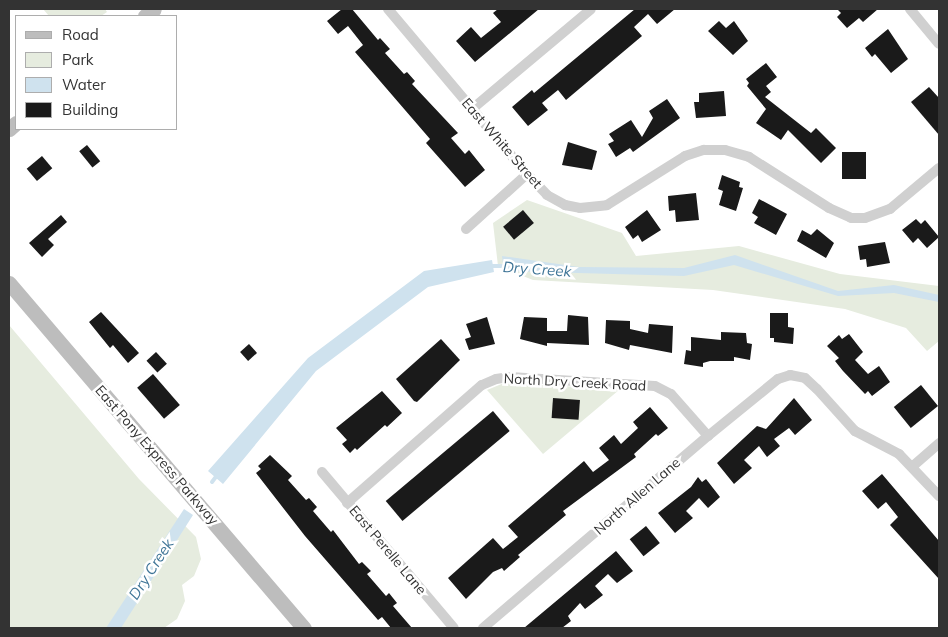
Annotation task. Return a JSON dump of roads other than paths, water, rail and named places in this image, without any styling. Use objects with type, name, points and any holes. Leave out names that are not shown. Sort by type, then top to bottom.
[{"type":"street","name":"East White Street","points":[[388,9],[527,174],[556,200],[580,208],[607,204],[685,156],[704,150],[725,150],[749,157],[807,195],[851,218],[878,215],[911,192],[939,168]]},
{"type":"street","points":[[472,109],[591,9]]},
{"type":"street","points":[[910,9],[939,44]]},
{"type":"street","points":[[466,229],[527,174]]},
{"type":"street","name":"East Pony Express Parkway","points":[[9,283],[304,628]]},
{"type":"street","name":"North Allen Lane","points":[[483,628],[708,436],[778,380],[798,376],[817,388],[852,428],[899,454],[913,466]]},
{"type":"street","name":"North Dry Creek Road","points":[[348,502],[482,385],[496,379],[510,377],[656,386],[671,394],[708,436]]},
{"type":"street","points":[[939,443],[913,466],[939,496]]},
{"type":"street","name":"East Perelle Lane","points":[[322,472],[454,628]]},
{"type":"water","points":[[735,255],[838,291],[894,285],[939,295],[939,302],[894,293],[838,296],[734,265],[684,276],[504,271],[502,256],[579,267],[684,268]]},
{"type":"water","points":[[492,260],[494,272],[428,287],[316,371],[223,484],[208,471],[308,358],[424,271]]},
{"type":"water","points":[[184,509],[193,515],[121,628],[106,628]]},
{"type":"waterway","name":"Dry Creek","points":[[489,266],[507,266]]},
{"type":"waterway","name":"Dry Creek","points":[[212,482],[218,474]]}]
